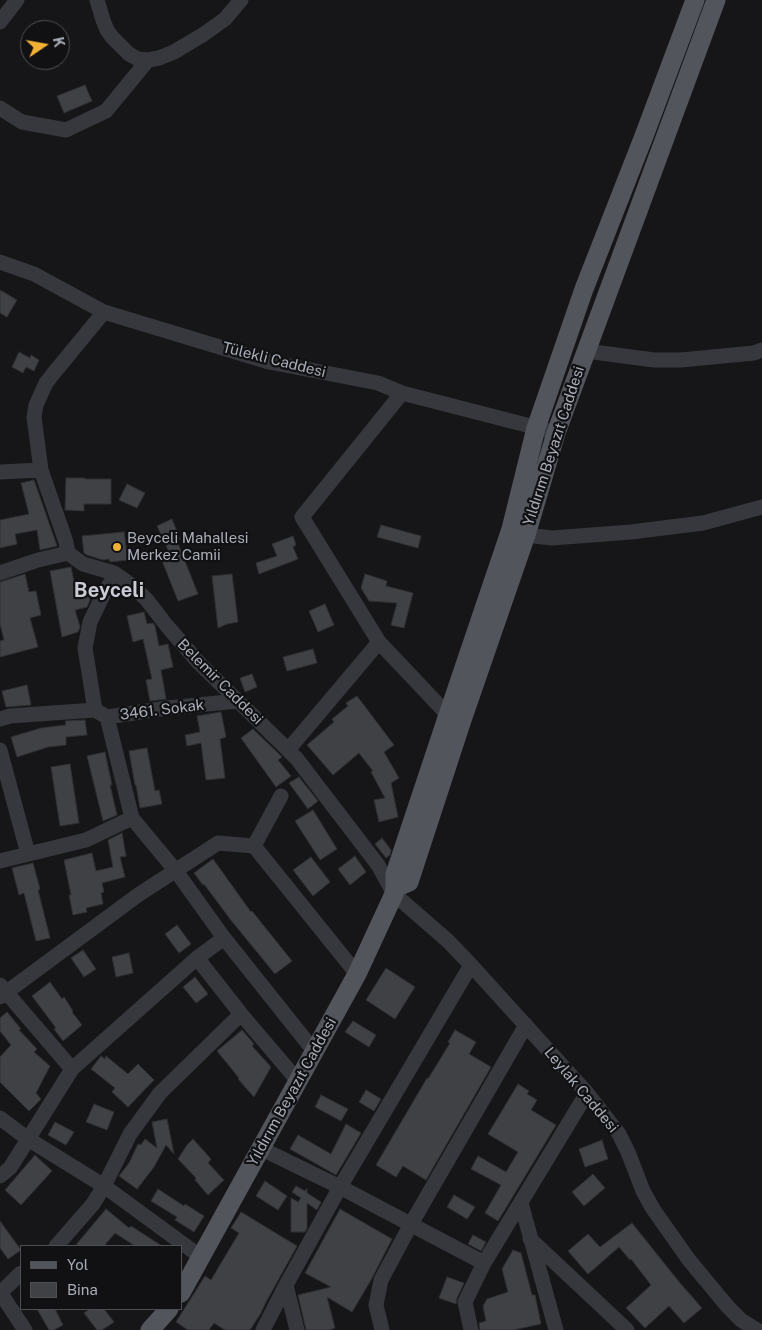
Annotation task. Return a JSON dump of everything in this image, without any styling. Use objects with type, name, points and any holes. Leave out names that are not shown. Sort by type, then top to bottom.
[{"type":"main road","name":"Yıldırım Beyazıt Caddesi","points":[[182,1290],[357,974],[395,891],[395,874],[511,529],[536,428],[584,289],[695,0]]},
{"type":"main road","name":"Yıldırım Beyazıt Caddesi","points":[[395,891],[409,882],[462,720],[526,535],[556,433],[716,0]]},
{"type":"main road","points":[[150,1330],[168,1310]]},
{"type":"street","points":[[0,22],[17,0]]},
{"type":"street","points":[[98,0],[103,20],[112,37],[129,54],[138,59],[148,60],[174,52],[204,34],[225,19],[241,0]]},
{"type":"street","points":[[0,108],[22,122],[66,130],[106,111],[148,60]]},
{"type":"street","name":"Tülekli Caddesi","points":[[0,262],[34,274],[104,312],[269,362],[378,383],[402,393],[556,433]]},
{"type":"street","points":[[0,573],[38,560],[68,553],[66,542],[40,470],[34,417],[36,405],[53,374],[104,312]]},
{"type":"street","points":[[586,351],[654,360],[681,360],[762,350]]},
{"type":"street","points":[[402,393],[302,518],[379,642],[448,715]]},
{"type":"street","points":[[0,472],[40,470]]},
{"type":"street","points":[[526,535],[552,538],[631,532],[703,523],[762,507]]},
{"type":"street","name":"Belemir Caddesi","points":[[68,553],[84,564],[104,569],[116,575],[134,587],[147,600],[183,646],[288,750],[313,778],[378,864],[395,891]]},
{"type":"street","points":[[116,575],[105,591],[90,622],[85,648],[101,714],[132,818],[176,871],[224,938],[314,1051]]},
{"type":"street","points":[[288,750],[379,642]]},
{"type":"street","name":"3461. Sokak","points":[[0,720],[10,716],[101,714],[238,700]]},
{"type":"street","points":[[0,750],[28,854]]},
{"type":"street","points":[[254,846],[282,796]]},
{"type":"street","points":[[0,860],[86,840],[132,818]]},
{"type":"street","points":[[72,1069],[2,991],[218,843],[254,846],[357,974]]},
{"type":"street","name":"Leylak Caddesi","points":[[395,891],[470,965],[587,1093],[619,1134],[643,1191],[653,1209],[689,1260],[728,1307],[755,1330]]},
{"type":"street","points":[[0,1176],[10,1168],[72,1069],[197,958],[224,938]]},
{"type":"street","points":[[197,958],[241,1014],[298,1081]]},
{"type":"street","points":[[263,1330],[340,1187],[470,965]]},
{"type":"street","points":[[57,1245],[92,1204],[104,1186],[130,1134],[160,1093],[241,1014]]},
{"type":"street","points":[[382,1330],[376,1305],[381,1280],[411,1224],[526,1026]]},
{"type":"street","points":[[471,1330],[465,1302],[484,1263],[587,1093]]},
{"type":"street","points":[[0,1118],[28,1139],[104,1186],[201,1257]]},
{"type":"street","points":[[260,1148],[340,1187],[484,1263]]},
{"type":"street","points":[[521,1203],[556,1330]]},
{"type":"street","points":[[530,1239],[627,1330]]},
{"type":"street","points":[[20,1274],[0,1292],[25,1330]]},
{"type":"street","points":[[286,1285],[297,1330]]},
{"type":"building","points":[[85,85],[92,101],[64,113],[57,96]]},
{"type":"building","points":[[0,290],[17,300],[7,317],[0,313]]},
{"type":"building","points":[[19,352],[30,358],[31,355],[39,360],[34,371],[26,367],[23,373],[12,367]]},
{"type":"building","points":[[66,478],[111,479],[111,504],[84,504],[84,511],[65,510]]},
{"type":"building","points":[[34,480],[57,546],[40,550],[37,530],[15,534],[17,544],[0,548],[0,520],[29,514],[21,483]]},
{"type":"building","points":[[127,484],[145,493],[137,508],[119,500]]},
{"type":"building","points":[[172,519],[180,539],[177,541],[198,594],[178,601],[161,558],[170,554],[157,526]]},
{"type":"building","points":[[381,525],[421,536],[418,548],[377,537]]},
{"type":"building","points":[[124,532],[128,560],[110,562],[109,559],[103,560],[84,553],[82,536]]},
{"type":"building","points":[[293,536],[296,545],[293,547],[298,559],[259,574],[256,563],[277,556],[272,544]]},
{"type":"building","points":[[71,567],[76,592],[88,590],[90,600],[87,607],[75,610],[80,627],[78,632],[62,637],[50,571]]},
{"type":"building","points":[[25,574],[29,592],[36,591],[41,615],[30,618],[38,647],[0,657],[0,641],[4,640],[0,624],[0,582]]},
{"type":"building","points":[[232,574],[238,622],[218,628],[212,576]]},
{"type":"building","points":[[365,574],[387,581],[386,586],[413,593],[404,628],[391,625],[397,603],[369,601],[361,588]]},
{"type":"building","points":[[325,604],[334,625],[318,632],[309,611]]},
{"type":"building","points":[[144,612],[147,624],[153,623],[155,626],[159,646],[168,644],[173,667],[161,670],[166,699],[150,701],[146,680],[152,679],[143,639],[133,642],[127,616]]},
{"type":"building","points":[[313,649],[317,663],[287,671],[283,657]]},
{"type":"building","points":[[252,674],[257,687],[245,692],[240,678]]},
{"type":"building","points":[[27,685],[31,705],[6,707],[2,691]]},
{"type":"building","points":[[357,696],[394,745],[384,752],[399,778],[391,783],[398,817],[379,822],[374,800],[385,798],[371,772],[373,771],[359,753],[333,775],[307,745],[334,722],[332,719],[348,706],[346,703]]},
{"type":"building","points":[[221,712],[226,737],[220,739],[225,778],[206,780],[201,743],[187,746],[185,735],[200,732],[197,716]]},
{"type":"building","points":[[85,720],[87,735],[66,737],[66,745],[48,747],[17,757],[11,737],[41,728],[66,725],[65,721]]},
{"type":"building","points":[[253,729],[282,757],[278,760],[291,776],[276,787],[241,738]]},
{"type":"building","points":[[147,748],[155,791],[159,790],[162,804],[140,808],[129,751]]},
{"type":"building","points":[[105,752],[117,815],[103,821],[87,756]]},
{"type":"building","points":[[70,764],[79,823],[60,826],[51,767]]},
{"type":"building","points":[[299,777],[318,801],[308,809],[289,783]]},
{"type":"building","points":[[313,810],[337,849],[320,860],[295,821]]},
{"type":"building","points":[[122,833],[126,856],[120,857],[125,877],[102,883],[104,892],[101,893],[103,904],[86,908],[87,912],[73,915],[64,860],[92,853],[96,871],[113,867],[108,840]]},
{"type":"building","points":[[382,838],[391,850],[390,855],[386,858],[375,844]]},
{"type":"building","points":[[355,856],[366,872],[350,885],[338,869]]},
{"type":"building","points":[[311,857],[330,882],[313,896],[293,870]]},
{"type":"building","points":[[213,859],[251,912],[292,961],[275,974],[194,873]]},
{"type":"building","points":[[33,863],[50,938],[36,941],[24,893],[19,895],[12,868]]},
{"type":"building","points":[[177,925],[191,944],[179,953],[165,934]]},
{"type":"building","points":[[83,950],[96,969],[84,977],[71,958]]},
{"type":"building","points":[[129,953],[133,973],[116,977],[112,957]]},
{"type":"building","points":[[386,968],[415,987],[395,1019],[366,1000]]},
{"type":"building","points":[[195,977],[208,994],[196,1003],[183,987]]},
{"type":"building","points":[[50,982],[62,999],[64,997],[82,1025],[63,1041],[54,1029],[56,1028],[32,996]]},
{"type":"building","points":[[7,1012],[21,1029],[19,1030],[37,1049],[34,1052],[50,1066],[36,1093],[41,1099],[29,1111],[0,1082],[0,1057],[11,1045],[0,1031],[0,1018]]},
{"type":"building","points":[[353,1021],[376,1035],[369,1047],[345,1032]]},
{"type":"building","points":[[242,1030],[254,1044],[252,1046],[271,1067],[254,1097],[217,1051]]},
{"type":"building","points":[[455,1030],[476,1042],[469,1054],[491,1067],[426,1180],[403,1166],[396,1177],[376,1165],[427,1078],[450,1043],[448,1042]]},
{"type":"building","points":[[101,1056],[105,1059],[106,1056],[128,1074],[138,1064],[154,1080],[128,1107],[112,1092],[115,1088],[91,1069]]},
{"type":"building","points":[[518,1084],[529,1091],[527,1094],[537,1100],[531,1110],[556,1125],[498,1221],[485,1213],[501,1185],[471,1169],[478,1156],[506,1172],[518,1152],[488,1134]]},
{"type":"building","points":[[366,1090],[381,1099],[374,1111],[359,1102]]},
{"type":"building","points":[[321,1095],[348,1109],[341,1121],[315,1107]]},
{"type":"building","points":[[94,1104],[114,1112],[107,1130],[86,1122]]},
{"type":"building","points":[[167,1119],[174,1154],[166,1145],[154,1167],[137,1189],[119,1176],[129,1163],[138,1144],[141,1145],[145,1139],[157,1148],[152,1122]]},
{"type":"building","points":[[55,1122],[74,1132],[66,1145],[48,1135]]},
{"type":"building","points":[[346,1124],[361,1133],[336,1175],[290,1149],[298,1135],[331,1154]]},
{"type":"building","points":[[193,1139],[211,1159],[208,1163],[224,1180],[208,1195],[195,1180],[196,1178],[178,1159]]},
{"type":"building","points":[[602,1140],[608,1159],[585,1167],[579,1149]]},
{"type":"building","points":[[35,1155],[52,1171],[21,1205],[5,1190]]},
{"type":"building","points":[[593,1174],[605,1188],[584,1206],[572,1192]]},
{"type":"building","points":[[265,1181],[287,1196],[278,1210],[256,1196]]},
{"type":"building","points":[[296,1186],[305,1191],[307,1188],[307,1193],[321,1202],[317,1210],[307,1203],[307,1228],[305,1232],[291,1232],[291,1198],[298,1202],[301,1198],[292,1192]]},
{"type":"building","points":[[158,1189],[204,1216],[194,1232],[175,1220],[177,1217],[151,1201]]},
{"type":"building","points":[[454,1195],[475,1207],[467,1219],[447,1207]]},
{"type":"building","points":[[106,1209],[129,1228],[131,1226],[160,1245],[133,1245],[115,1233],[105,1245],[76,1245]]},
{"type":"building","points":[[340,1209],[392,1239],[352,1312],[327,1297],[335,1328],[329,1330],[306,1330],[298,1295],[331,1287],[305,1273]]},
{"type":"building","points":[[241,1212],[297,1246],[250,1330],[225,1330],[214,1323],[209,1330],[188,1330],[176,1322],[205,1276],[211,1280],[239,1233],[231,1228]]},
{"type":"building","points":[[0,1221],[20,1251],[8,1259],[0,1248]]},
{"type":"building","points":[[632,1223],[702,1308],[684,1323],[669,1306],[645,1328],[626,1308],[651,1285],[619,1247],[588,1274],[568,1251],[588,1234],[600,1247]]},
{"type":"building","points":[[473,1235],[486,1242],[481,1251],[468,1244]]},
{"type":"building","points":[[513,1250],[521,1253],[532,1295],[535,1295],[541,1324],[513,1330],[480,1330],[479,1323],[486,1321],[483,1306],[487,1299],[508,1292],[502,1269]]},
{"type":"building","points":[[447,1277],[464,1283],[456,1304],[439,1298]]},
{"type":"building","points":[[38,1310],[56,1310],[63,1325],[54,1330],[49,1330]]},
{"type":"building","points":[[88,1310],[105,1310],[114,1322],[102,1330],[97,1330],[84,1313]]},
{"type":"place","name":"Beyceli Mahallesi Merkez Camii","points":[[117,547]]},
{"type":"district","name":"Beyceli","points":[[109,591]]}]
